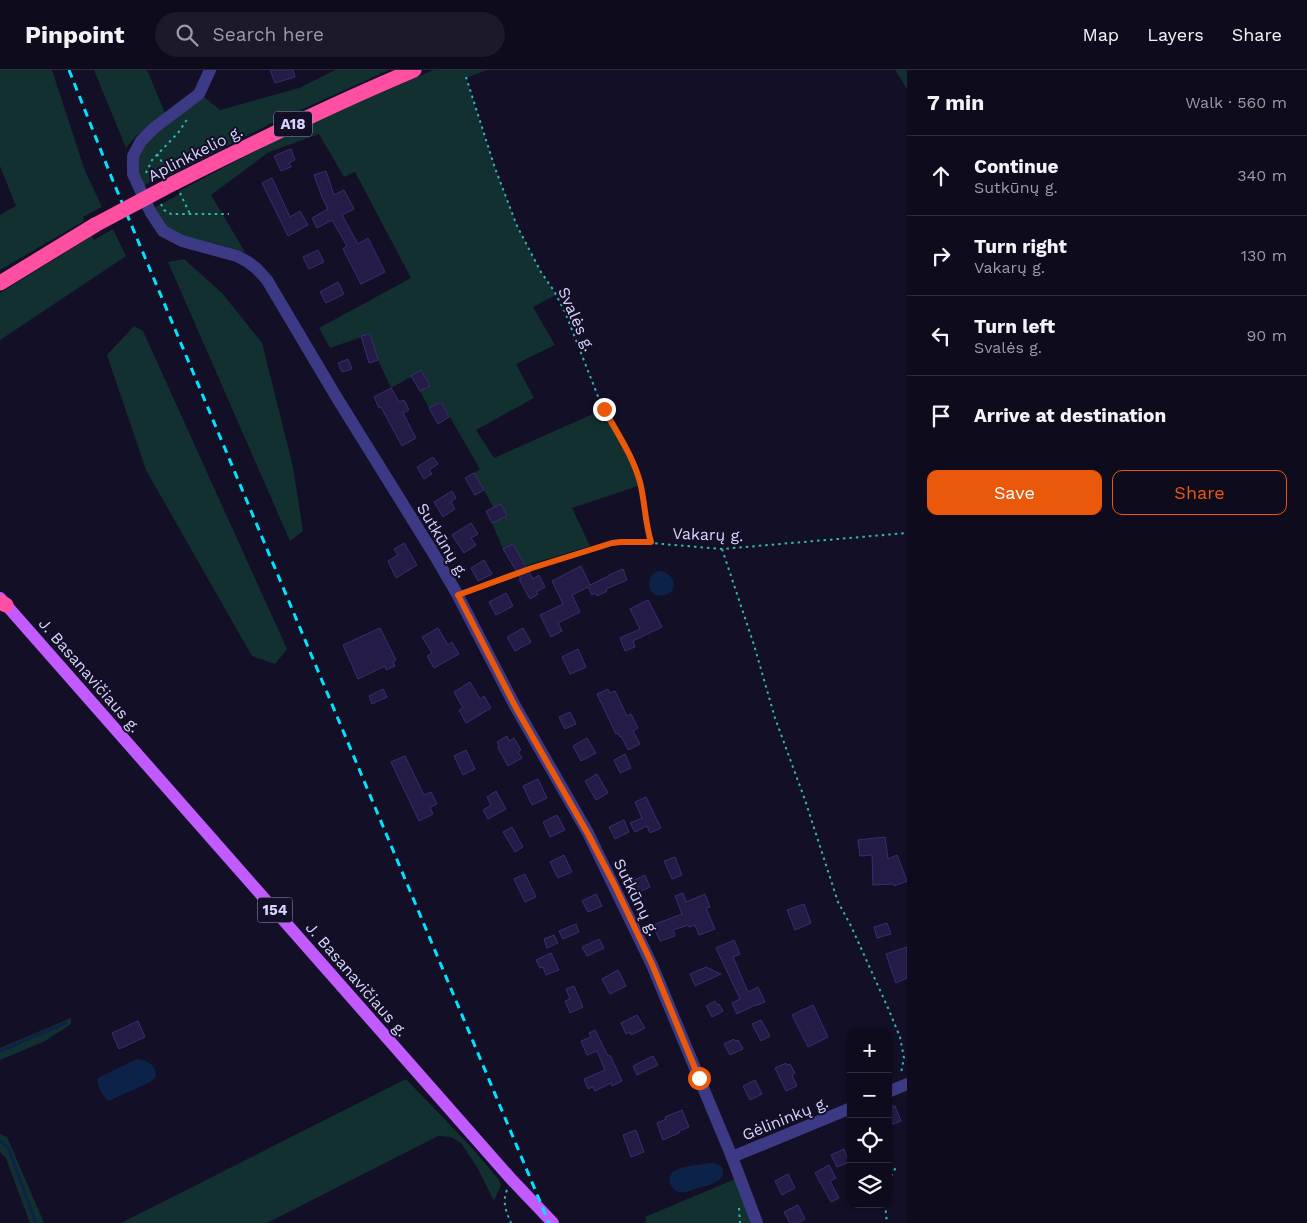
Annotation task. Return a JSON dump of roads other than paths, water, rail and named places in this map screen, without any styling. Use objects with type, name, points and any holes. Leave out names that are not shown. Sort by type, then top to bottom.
[{"type":"highway","name":"Aplinkkelio g.","points":[[0,282],[96,225],[174,183],[316,113],[414,70]]},
{"type":"main road","name":"J. Basanavičiaus g.","points":[[2,602],[512,1180],[553,1223]]},
{"type":"street","name":"Sutkūnų g.","points":[[210,70],[199,94],[154,128],[141,141],[133,156],[133,174],[140,190],[151,213],[163,231],[182,241],[237,256],[258,269],[267,280],[337,398],[432,551],[458,595],[515,706],[588,834],[614,884],[652,964],[732,1157],[757,1223]]},
{"type":"street","name":"Gėlininkų g.","points":[[732,1157],[847,1110]]},
{"type":"water","points":[[661,571],[671,577],[674,586],[669,594],[664,596],[654,594],[649,586],[651,576],[655,572]]},
{"type":"water","points":[[137,1059],[151,1064],[155,1069],[156,1077],[150,1082],[109,1101],[100,1091],[98,1078]]},
{"type":"water","points":[[712,1163],[720,1166],[723,1170],[722,1176],[717,1182],[683,1192],[676,1191],[670,1183],[671,1173],[678,1169]]},
{"type":"waterway","points":[[0,1051],[66,1023]]},
{"type":"waterway","points":[[0,1141],[8,1147],[36,1223]]},
{"type":"railway","points":[[69,70],[113,181],[549,1223]]}]
